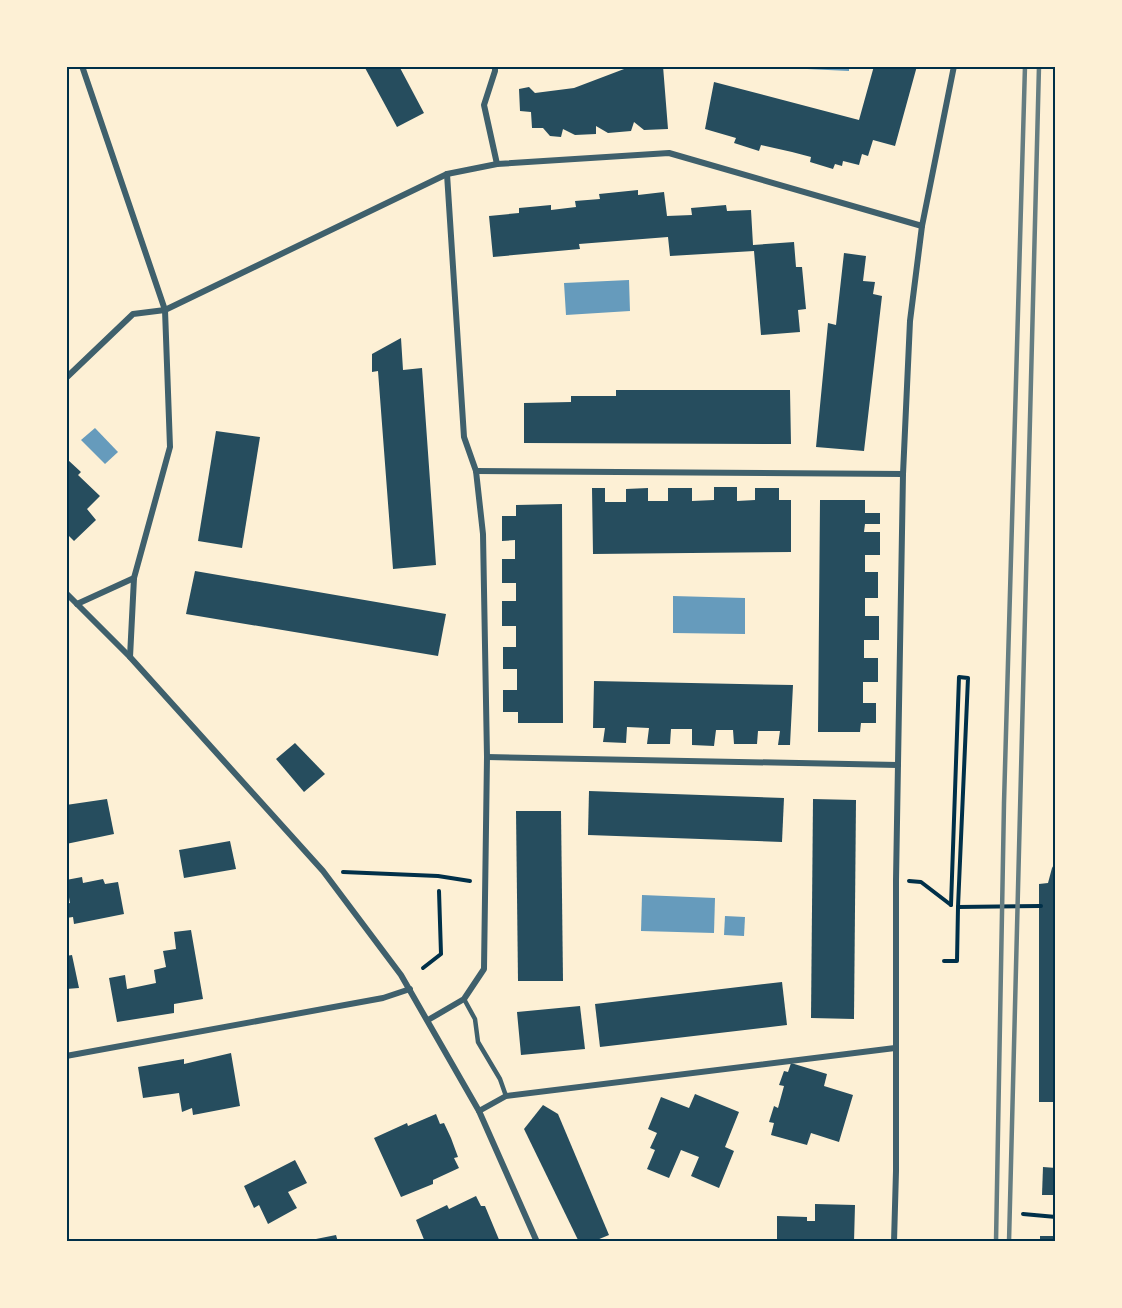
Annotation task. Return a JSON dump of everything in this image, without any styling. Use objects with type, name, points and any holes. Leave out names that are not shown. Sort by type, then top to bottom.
[{"type":"street","points":[[82,66],[165,310],[170,447],[134,578],[130,657]]},
{"type":"street","points":[[495,66],[484,105],[496,165]]},
{"type":"street","points":[[894,1242],[896,880],[903,474],[910,321],[922,226],[954,66]]},
{"type":"street","points":[[66,378],[133,314],[165,310],[447,174],[496,165],[669,153],[922,226]]},
{"type":"street","points":[[428,1020],[464,999],[484,969],[486,884],[487,757],[483,534],[476,471],[464,437],[447,174]]},
{"type":"street","points":[[476,471],[903,474]]},
{"type":"street","points":[[77,604],[134,578]]},
{"type":"street","points":[[66,593],[130,657],[323,871],[410,989],[479,1111],[537,1242]]},
{"type":"street","points":[[487,757],[898,765]]},
{"type":"street","points":[[66,1056],[383,998],[410,989]]},
{"type":"street","points":[[479,1111],[506,1096],[895,1048]]},
{"type":"lane","points":[[464,999],[475,1020],[478,1042],[500,1079],[506,1096]]},
{"type":"path","points":[[896,880],[921,882],[951,905],[959,677],[968,678],[957,961],[944,961]]},
{"type":"path","points":[[323,871],[438,876],[486,884]]},
{"type":"path","points":[[423,968],[441,954],[439,891]]},
{"type":"path","points":[[958,907],[1041,906]]},
{"type":"path","points":[[1023,1214],[1056,1217]]},
{"type":"water","points":[[807,66],[849,66],[849,71],[807,69]]},
{"type":"water","points":[[629,280],[630,311],[566,315],[564,283]]},
{"type":"water","points":[[95,428],[118,452],[105,464],[81,440]]},
{"type":"water","points":[[673,596],[745,598],[745,634],[673,633]]},
{"type":"water","points":[[642,895],[715,898],[714,933],[641,931]]},
{"type":"water","points":[[725,916],[745,917],[744,936],[724,935]]},
{"type":"building","points":[[364,66],[399,66],[424,113],[397,127]]},
{"type":"building","points":[[632,66],[663,66],[668,129],[644,130],[634,122],[631,131],[608,133],[596,126],[596,134],[575,135],[563,129],[561,137],[550,136],[543,128],[532,128],[531,112],[520,111],[519,89],[529,87],[535,93],[574,88]]},
{"type":"building","points":[[874,66],[917,66],[895,146],[873,140],[868,156],[862,154],[859,165],[843,161],[842,166],[835,164],[833,169],[810,162],[811,157],[792,152],[761,145],[759,151],[734,143],[736,138],[705,129],[714,82],[859,120]]},
{"type":"building","points":[[638,190],[638,195],[664,192],[667,216],[692,215],[691,208],[726,205],[727,211],[751,210],[753,245],[794,242],[796,267],[802,267],[806,309],[798,310],[800,332],[761,335],[754,251],[670,256],[668,237],[579,244],[580,249],[493,257],[489,216],[519,213],[519,208],[551,205],[551,210],[576,207],[575,201],[600,199],[599,194]]},
{"type":"building","points":[[844,253],[866,256],[863,281],[875,282],[873,294],[882,296],[864,451],[816,447],[828,323],[836,325]]},
{"type":"building","points":[[401,338],[403,370],[422,368],[436,565],[393,569],[378,371],[372,372],[372,354]]},
{"type":"building","points":[[616,390],[790,390],[791,444],[524,443],[524,403],[571,402],[571,396],[616,396]]},
{"type":"building","points":[[216,431],[260,437],[242,548],[198,541]]},
{"type":"building","points":[[68,460],[81,472],[78,475],[100,496],[87,509],[96,520],[74,541],[66,533],[66,462]]},
{"type":"building","points":[[714,487],[737,487],[737,501],[755,500],[755,488],[779,488],[779,500],[791,500],[791,552],[593,554],[592,488],[605,488],[605,502],[626,502],[626,489],[648,488],[648,501],[668,501],[668,488],[692,488],[692,501],[714,500]]},
{"type":"building","points":[[820,500],[865,500],[865,513],[880,513],[880,524],[865,524],[864,532],[880,532],[880,555],[865,555],[865,572],[878,572],[878,598],[865,598],[865,616],[879,616],[879,640],[864,640],[864,658],[878,658],[878,682],[863,682],[863,703],[876,703],[876,723],[861,723],[860,732],[818,732]]},
{"type":"building","points":[[562,504],[563,723],[518,723],[518,712],[503,712],[503,690],[517,690],[517,669],[503,669],[503,647],[516,647],[516,626],[502,626],[502,601],[516,601],[516,583],[502,583],[502,559],[515,559],[515,540],[502,541],[502,516],[516,516],[516,505]]},
{"type":"building","points":[[195,571],[446,614],[438,656],[186,614]]},
{"type":"building","points":[[594,681],[793,685],[790,745],[778,745],[780,731],[758,731],[757,744],[734,744],[733,730],[716,730],[714,746],[692,745],[692,729],[671,729],[670,744],[647,744],[649,728],[627,727],[626,743],[603,742],[605,728],[593,728]]},
{"type":"building","points":[[295,743],[325,774],[304,792],[276,759]]},
{"type":"building","points":[[589,791],[784,798],[782,842],[588,835]]},
{"type":"building","points":[[107,799],[114,834],[66,844],[66,805]]},
{"type":"building","points":[[813,799],[856,800],[854,1019],[811,1018]]},
{"type":"building","points":[[516,811],[561,811],[563,981],[518,981]]},
{"type":"building","points":[[230,841],[236,869],[184,878],[179,850]]},
{"type":"building","points":[[1056,861],[1056,1102],[1039,1102],[1039,884],[1048,883]]},
{"type":"building","points":[[82,877],[83,883],[103,879],[105,884],[118,882],[124,914],[74,924],[73,917],[66,918],[66,904],[70,903],[66,880]]},
{"type":"building","points":[[191,930],[203,999],[174,1004],[174,1013],[117,1022],[109,978],[125,975],[127,989],[156,983],[154,970],[166,967],[163,951],[176,949],[174,932]]},
{"type":"building","points":[[72,955],[79,988],[66,989],[66,956]]},
{"type":"building","points":[[782,982],[787,1025],[600,1047],[595,1004]]},
{"type":"building","points":[[580,1006],[585,1049],[521,1055],[517,1012]]},
{"type":"building","points":[[231,1053],[240,1106],[193,1115],[192,1108],[182,1112],[179,1093],[143,1098],[138,1067],[184,1059],[184,1064]]},
{"type":"building","points":[[791,1063],[827,1074],[824,1086],[853,1095],[839,1142],[811,1133],[807,1145],[771,1135],[774,1123],[769,1122],[774,1106],[778,1108],[784,1086],[779,1085],[784,1071],[788,1072]]},
{"type":"building","points":[[695,1094],[739,1112],[725,1147],[734,1151],[719,1188],[691,1176],[699,1157],[681,1150],[669,1178],[647,1169],[655,1150],[650,1148],[657,1133],[648,1129],[661,1097],[689,1108]]},
{"type":"building","points":[[543,1105],[558,1114],[609,1235],[592,1242],[579,1242],[524,1129]]},
{"type":"building","points":[[436,1114],[440,1124],[444,1123],[451,1138],[458,1157],[454,1158],[459,1168],[433,1180],[433,1184],[401,1197],[374,1138],[407,1123],[408,1126]]},
{"type":"building","points":[[295,1160],[307,1183],[288,1192],[297,1208],[268,1224],[259,1205],[254,1208],[244,1186]]},
{"type":"building","points":[[1043,1167],[1056,1168],[1056,1195],[1042,1195]]},
{"type":"building","points":[[476,1196],[481,1206],[485,1206],[500,1242],[425,1242],[416,1220],[447,1205],[449,1209]]},
{"type":"building","points":[[815,1204],[855,1205],[854,1242],[777,1242],[777,1216],[807,1217],[807,1221],[815,1221]]},
{"type":"building","points":[[336,1235],[338,1242],[312,1242],[311,1240]]},
{"type":"building","points":[[1040,1236],[1056,1236],[1056,1242],[1040,1242]]},
{"type":"railway","points":[[996,1242],[1004,803],[1025,66]]},
{"type":"railway","points":[[1009,1242],[1039,66]]}]
